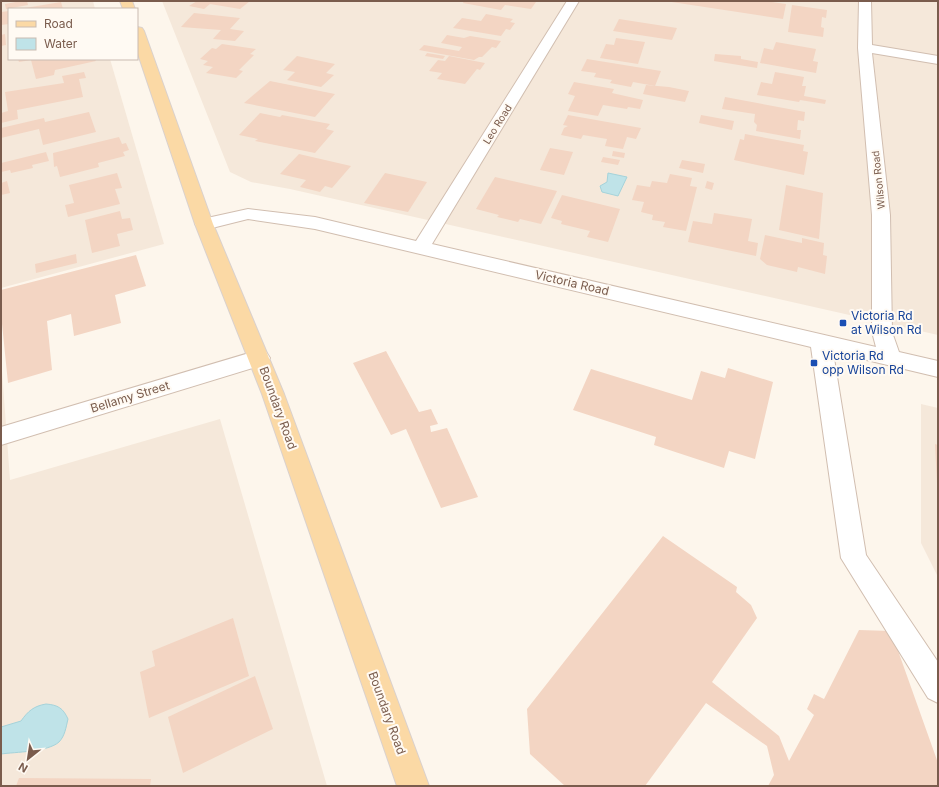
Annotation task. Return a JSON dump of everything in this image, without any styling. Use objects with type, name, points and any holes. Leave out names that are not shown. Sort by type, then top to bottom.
[{"type":"main road","name":"Boundary Road","points":[[138,35],[204,224],[260,358],[413,786]]},
{"type":"street","name":"Leo Road","points":[[421,248],[574,1]]},
{"type":"street","name":"Wilson Road","points":[[865,1],[865,48],[882,215],[882,332],[890,358]]},
{"type":"street","points":[[865,48],[938,60]]},
{"type":"street","name":"Victoria Road","points":[[204,224],[248,214],[288,219],[421,248],[938,369]]},
{"type":"street","points":[[821,342],[854,558],[938,688]]},
{"type":"street","name":"Bellamy Street","points":[[1,436],[260,358]]},
{"type":"shaded area","points":[[1,1],[93,1],[95,8],[8,8],[8,60],[110,60],[164,244],[1,288]]},
{"type":"shaded area","points":[[162,1],[938,1],[938,335],[290,189],[251,182],[230,172]]},
{"type":"shaded area","points":[[1,357],[10,480],[220,419],[327,786],[1,786]]},
{"type":"shaded area","points":[[921,404],[938,408],[938,577],[921,543]]},
{"type":"water","points":[[608,173],[627,177],[618,196],[602,192],[600,186],[607,182]]},
{"type":"water","points":[[46,704],[54,705],[60,708],[68,719],[61,740],[54,745],[40,750],[1,754],[1,727],[21,721],[26,714],[38,706]]},
{"type":"building","points":[[27,1],[28,5],[6,9],[5,4]]},
{"type":"building","points":[[197,1],[250,1],[240,9],[210,4],[204,9],[189,6]]},
{"type":"building","points":[[464,1],[536,2],[531,9],[505,5],[501,10],[463,3]]},
{"type":"building","points":[[665,1],[765,1],[786,4],[783,19]]},
{"type":"building","points":[[61,2],[63,8],[25,8]]},
{"type":"building","points":[[792,5],[827,10],[826,18],[822,17],[821,27],[824,28],[823,37],[788,32]]},
{"type":"building","points":[[8,11],[8,24],[1,25],[1,12]]},
{"type":"building","points":[[194,13],[240,18],[230,29],[244,31],[235,41],[213,39],[221,30],[181,27]]},
{"type":"building","points":[[486,14],[513,19],[510,22],[515,23],[510,30],[506,29],[501,36],[453,28],[462,18],[481,21]]},
{"type":"building","points":[[619,19],[677,28],[672,40],[613,31]]},
{"type":"building","points":[[5,34],[6,45],[1,46],[1,35]]},
{"type":"building","points":[[447,35],[464,38],[470,36],[501,41],[496,48],[492,47],[482,57],[474,60],[419,50],[424,45],[459,51],[462,47],[441,43]]},
{"type":"building","points":[[616,38],[645,42],[638,64],[600,58],[606,44],[614,45]]},
{"type":"building","points":[[776,42],[816,49],[813,61],[818,62],[816,73],[760,63],[764,48],[773,50]]},
{"type":"building","points":[[222,44],[256,49],[250,54],[254,55],[239,70],[243,71],[236,78],[206,73],[213,67],[203,65],[208,61],[200,59],[212,48],[216,49]]},
{"type":"building","points":[[427,53],[445,56],[443,59],[425,56]]},
{"type":"building","points":[[715,54],[741,56],[741,59],[758,62],[757,68],[714,61]]},
{"type":"building","points":[[297,56],[335,64],[326,73],[334,75],[321,87],[287,80],[295,72],[283,70]]},
{"type":"building","points":[[449,56],[485,63],[480,70],[477,69],[465,84],[437,79],[442,73],[429,71],[438,60],[445,61]]},
{"type":"building","points":[[587,59],[661,71],[655,86],[633,82],[631,87],[610,83],[612,80],[594,77],[596,73],[581,71]]},
{"type":"building","points":[[18,60],[31,60],[19,62]]},
{"type":"building","points":[[31,60],[96,61],[55,70],[54,75],[36,79]]},
{"type":"building","points":[[84,72],[86,78],[79,79],[83,97],[17,110],[18,119],[1,123],[1,113],[8,111],[5,92],[64,83],[62,76]]},
{"type":"building","points":[[775,72],[804,77],[802,86],[806,86],[804,96],[826,100],[825,104],[800,100],[799,102],[757,95],[761,82],[772,84]]},
{"type":"building","points":[[270,81],[335,94],[315,117],[244,103]]},
{"type":"building","points":[[574,82],[614,89],[612,93],[643,100],[640,109],[628,107],[627,109],[603,105],[598,116],[568,111],[575,96],[568,94]]},
{"type":"building","points":[[646,85],[689,91],[685,102],[643,94]]},
{"type":"building","points":[[725,97],[805,112],[804,121],[798,120],[797,130],[801,130],[800,139],[756,131],[757,125],[754,122],[755,114],[722,109]]},
{"type":"building","points":[[89,112],[96,132],[43,145],[39,129],[1,138],[1,128],[44,118],[45,122]]},
{"type":"building","points":[[260,113],[280,117],[282,115],[330,124],[326,129],[334,131],[315,153],[255,141],[258,139],[239,135]]},
{"type":"building","points":[[568,115],[641,128],[636,139],[627,137],[623,149],[605,146],[607,139],[583,135],[581,139],[561,135],[564,128],[568,126],[563,125]]},
{"type":"building","points":[[701,115],[734,121],[732,130],[699,123]]},
{"type":"building","points":[[745,134],[804,145],[803,151],[808,152],[804,175],[734,160],[740,139],[744,140]]},
{"type":"building","points":[[119,137],[122,144],[126,143],[129,150],[123,152],[125,156],[98,163],[99,167],[60,177],[57,166],[54,167],[53,153]]},
{"type":"building","points":[[550,148],[573,152],[564,175],[540,170]]},
{"type":"building","points":[[613,151],[625,153],[624,158],[612,156]]},
{"type":"building","points":[[46,152],[49,161],[32,165],[33,168],[11,173],[10,170],[1,172],[1,163]]},
{"type":"building","points":[[299,154],[351,166],[332,188],[325,186],[320,192],[300,187],[306,180],[280,174]]},
{"type":"building","points":[[603,157],[620,160],[618,165],[601,162]]},
{"type":"building","points":[[682,160],[705,164],[703,173],[679,168]]},
{"type":"building","points":[[117,173],[122,188],[115,189],[120,204],[68,217],[65,205],[74,203],[69,185]]},
{"type":"building","points":[[385,173],[427,182],[408,212],[364,203]]},
{"type":"building","points":[[670,174],[692,178],[690,186],[697,187],[686,231],[663,227],[665,222],[652,220],[653,215],[641,212],[644,202],[632,200],[637,185],[650,187],[652,181],[667,183]]},
{"type":"building","points":[[495,177],[557,191],[541,224],[520,219],[518,222],[497,217],[499,215],[476,209]]},
{"type":"building","points":[[7,181],[10,193],[1,195],[1,183]]},
{"type":"building","points":[[707,181],[714,183],[712,190],[705,188]]},
{"type":"building","points":[[786,185],[823,193],[819,239],[779,230]]},
{"type":"building","points":[[562,195],[620,209],[608,242],[587,237],[590,231],[561,224],[562,221],[551,218]]},
{"type":"building","points":[[120,211],[122,219],[130,218],[133,230],[117,234],[120,246],[92,253],[85,220]]},
{"type":"building","points":[[714,213],[752,219],[748,241],[758,243],[756,256],[688,242],[693,221],[712,224]]},
{"type":"building","points":[[765,235],[802,243],[802,238],[824,243],[823,255],[827,256],[825,274],[798,267],[797,272],[767,265],[760,259]]},
{"type":"building","points":[[76,254],[77,263],[36,273],[35,264]]},
{"type":"building","points":[[136,255],[146,286],[115,295],[121,323],[74,336],[71,314],[47,321],[52,370],[8,383],[1,314],[1,290]]},
{"type":"building","points":[[386,351],[419,412],[431,409],[438,424],[430,426],[431,432],[447,428],[478,497],[441,508],[406,429],[391,435],[353,363]]},
{"type":"building","points":[[728,368],[773,382],[755,459],[729,451],[724,468],[654,445],[656,437],[573,410],[591,369],[692,400],[701,371],[725,378]]},
{"type":"building","points":[[935,444],[938,445],[938,483],[937,483]]},
{"type":"building","points":[[663,536],[737,587],[736,592],[751,605],[757,618],[712,682],[779,736],[789,761],[814,715],[807,709],[814,694],[824,699],[859,630],[891,631],[938,763],[938,786],[768,786],[774,775],[767,746],[706,703],[645,786],[565,786],[530,754],[527,709]]},
{"type":"building","points":[[233,618],[249,676],[149,718],[140,672],[155,666],[152,651]]},
{"type":"building","points":[[255,676],[273,729],[183,773],[168,717]]},
{"type":"building","points":[[19,778],[151,779],[150,786],[16,786]]},
{"type":"place","name":"Victoria Rd at Wilson Rd","points":[[843,323]]},
{"type":"place","name":"Victoria Rd opp Wilson Rd","points":[[814,363]]}]
